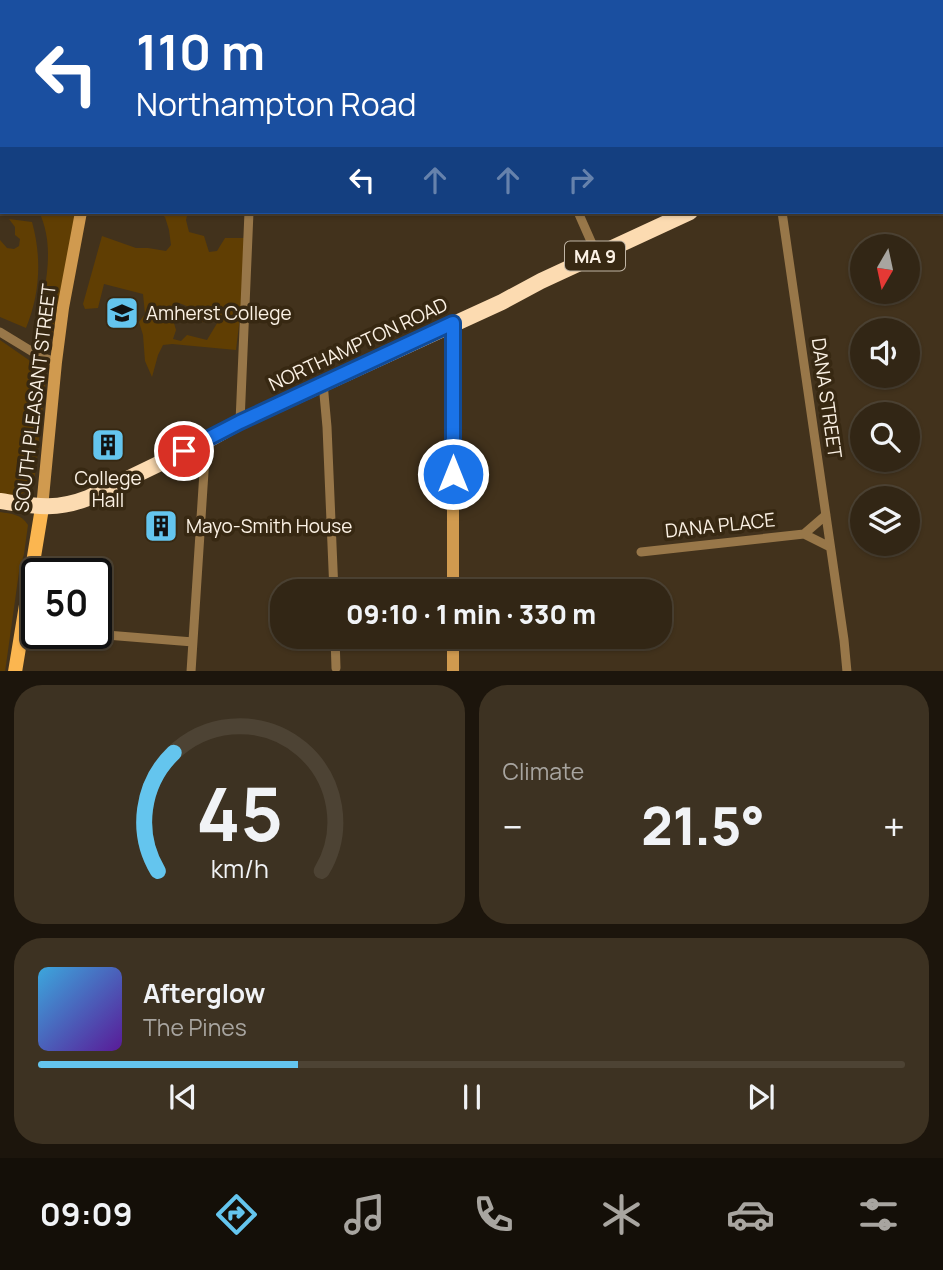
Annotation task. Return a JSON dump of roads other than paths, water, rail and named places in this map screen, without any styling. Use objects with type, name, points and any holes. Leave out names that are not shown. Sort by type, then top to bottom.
[{"type":"highway","name":"NORTHAMPTON ROAD","points":[[42,508],[82,500],[240,422],[686,214]]},
{"type":"highway","name":"MA 9","points":[[0,501],[42,508]]},
{"type":"main road","name":"SOUTH PLEASANT STREET","points":[[37,558],[56,362],[81,214]]},
{"type":"main road","points":[[453,323],[453,579]]},
{"type":"main road","name":"SOUTH PLEASANT STREET","points":[[15,671],[22,649]]},
{"type":"main road","points":[[453,649],[453,671]]},
{"type":"street","points":[[240,422],[249,214]]},
{"type":"street","points":[[579,214],[597,255]]},
{"type":"street","name":"DANA STREET","points":[[782,214],[847,671]]},
{"type":"street","points":[[0,332],[41,358],[56,362]]},
{"type":"street","points":[[323,383],[333,579]]},
{"type":"street","points":[[191,671],[206,441]]},
{"type":"street","name":"DANA PLACE","points":[[804,534],[826,515]]},
{"type":"street","name":"DANA PLACE","points":[[641,552],[804,534],[831,547]]},
{"type":"street","points":[[112,635],[193,642]]},
{"type":"street","points":[[335,649],[336,668]]},
{"type":"place","name":"Amherst College","points":[[122,313]]},
{"type":"place","name":"College Hall","points":[[108,445]]},
{"type":"place","name":"Mayo-Smith House","points":[[161,526]]}]
